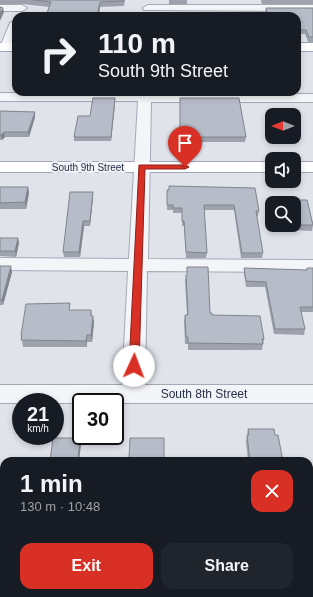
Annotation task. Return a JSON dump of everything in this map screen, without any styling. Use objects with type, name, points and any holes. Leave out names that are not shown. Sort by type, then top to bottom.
[{"type":"main road","points":[[301,47],[313,48]]},
{"type":"main road","name":"South 9th Street","points":[[0,166],[265,167]]},
{"type":"main road","points":[[301,167],[313,167]]},
{"type":"street","points":[[0,8],[22,8]]},
{"type":"street","points":[[148,8],[313,8]]},
{"type":"street","points":[[7,47],[12,34]]},
{"type":"street","points":[[0,97],[48,96]]},
{"type":"street","points":[[133,394],[145,96]]},
{"type":"street","points":[[229,96],[313,98]]},
{"type":"street","points":[[0,264],[313,266]]},
{"type":"street","name":"South 8th Street","points":[[0,394],[313,394]]},
{"type":"building","points":[[33,0],[124,0],[100,2],[98,12],[47,12],[51,2]]},
{"type":"building","points":[[0,7],[3,8],[0,14]]},
{"type":"building","points":[[266,8],[313,8],[313,37],[309,37],[306,30],[301,30],[301,12],[267,12]]},
{"type":"building","points":[[93,98],[115,98],[111,137],[74,137],[78,116],[90,116]]},
{"type":"building","points":[[180,98],[239,98],[246,137],[180,137]]},
{"type":"building","points":[[0,111],[35,112],[28,132],[4,132],[0,135]]},
{"type":"building","points":[[169,186],[255,188],[259,211],[256,211],[263,253],[242,253],[234,205],[204,205],[207,253],[186,252],[182,208],[173,208],[173,205],[167,205],[167,190],[169,190]]},
{"type":"building","points":[[0,187],[28,187],[25,202],[0,203]]},
{"type":"building","points":[[70,192],[93,192],[90,221],[83,221],[79,252],[63,252]]},
{"type":"building","points":[[301,200],[307,200],[313,225],[301,225]]},
{"type":"building","points":[[0,238],[18,238],[15,251],[0,251]]},
{"type":"building","points":[[0,266],[11,266],[2,300],[0,300]]},
{"type":"building","points":[[187,267],[208,267],[210,313],[212,313],[212,315],[260,316],[264,339],[262,339],[263,344],[188,343],[188,337],[186,337],[185,315],[188,315]]},
{"type":"building","points":[[244,268],[307,270],[307,268],[313,268],[313,307],[300,307],[305,329],[275,329],[266,282],[246,281]]},
{"type":"building","points":[[70,303],[69,310],[91,310],[91,316],[93,316],[91,335],[87,335],[86,341],[21,340],[26,304]]},
{"type":"building","points":[[248,429],[274,429],[275,435],[278,435],[282,457],[250,457],[247,435],[249,435]]},
{"type":"building","points":[[64,438],[72,438],[72,445],[79,445],[78,457],[51,457],[52,445],[64,445]]},
{"type":"building","points":[[130,438],[164,438],[164,457],[129,457]]},
{"type":"route","points":[[134,366],[142,167],[185,167]]}]
